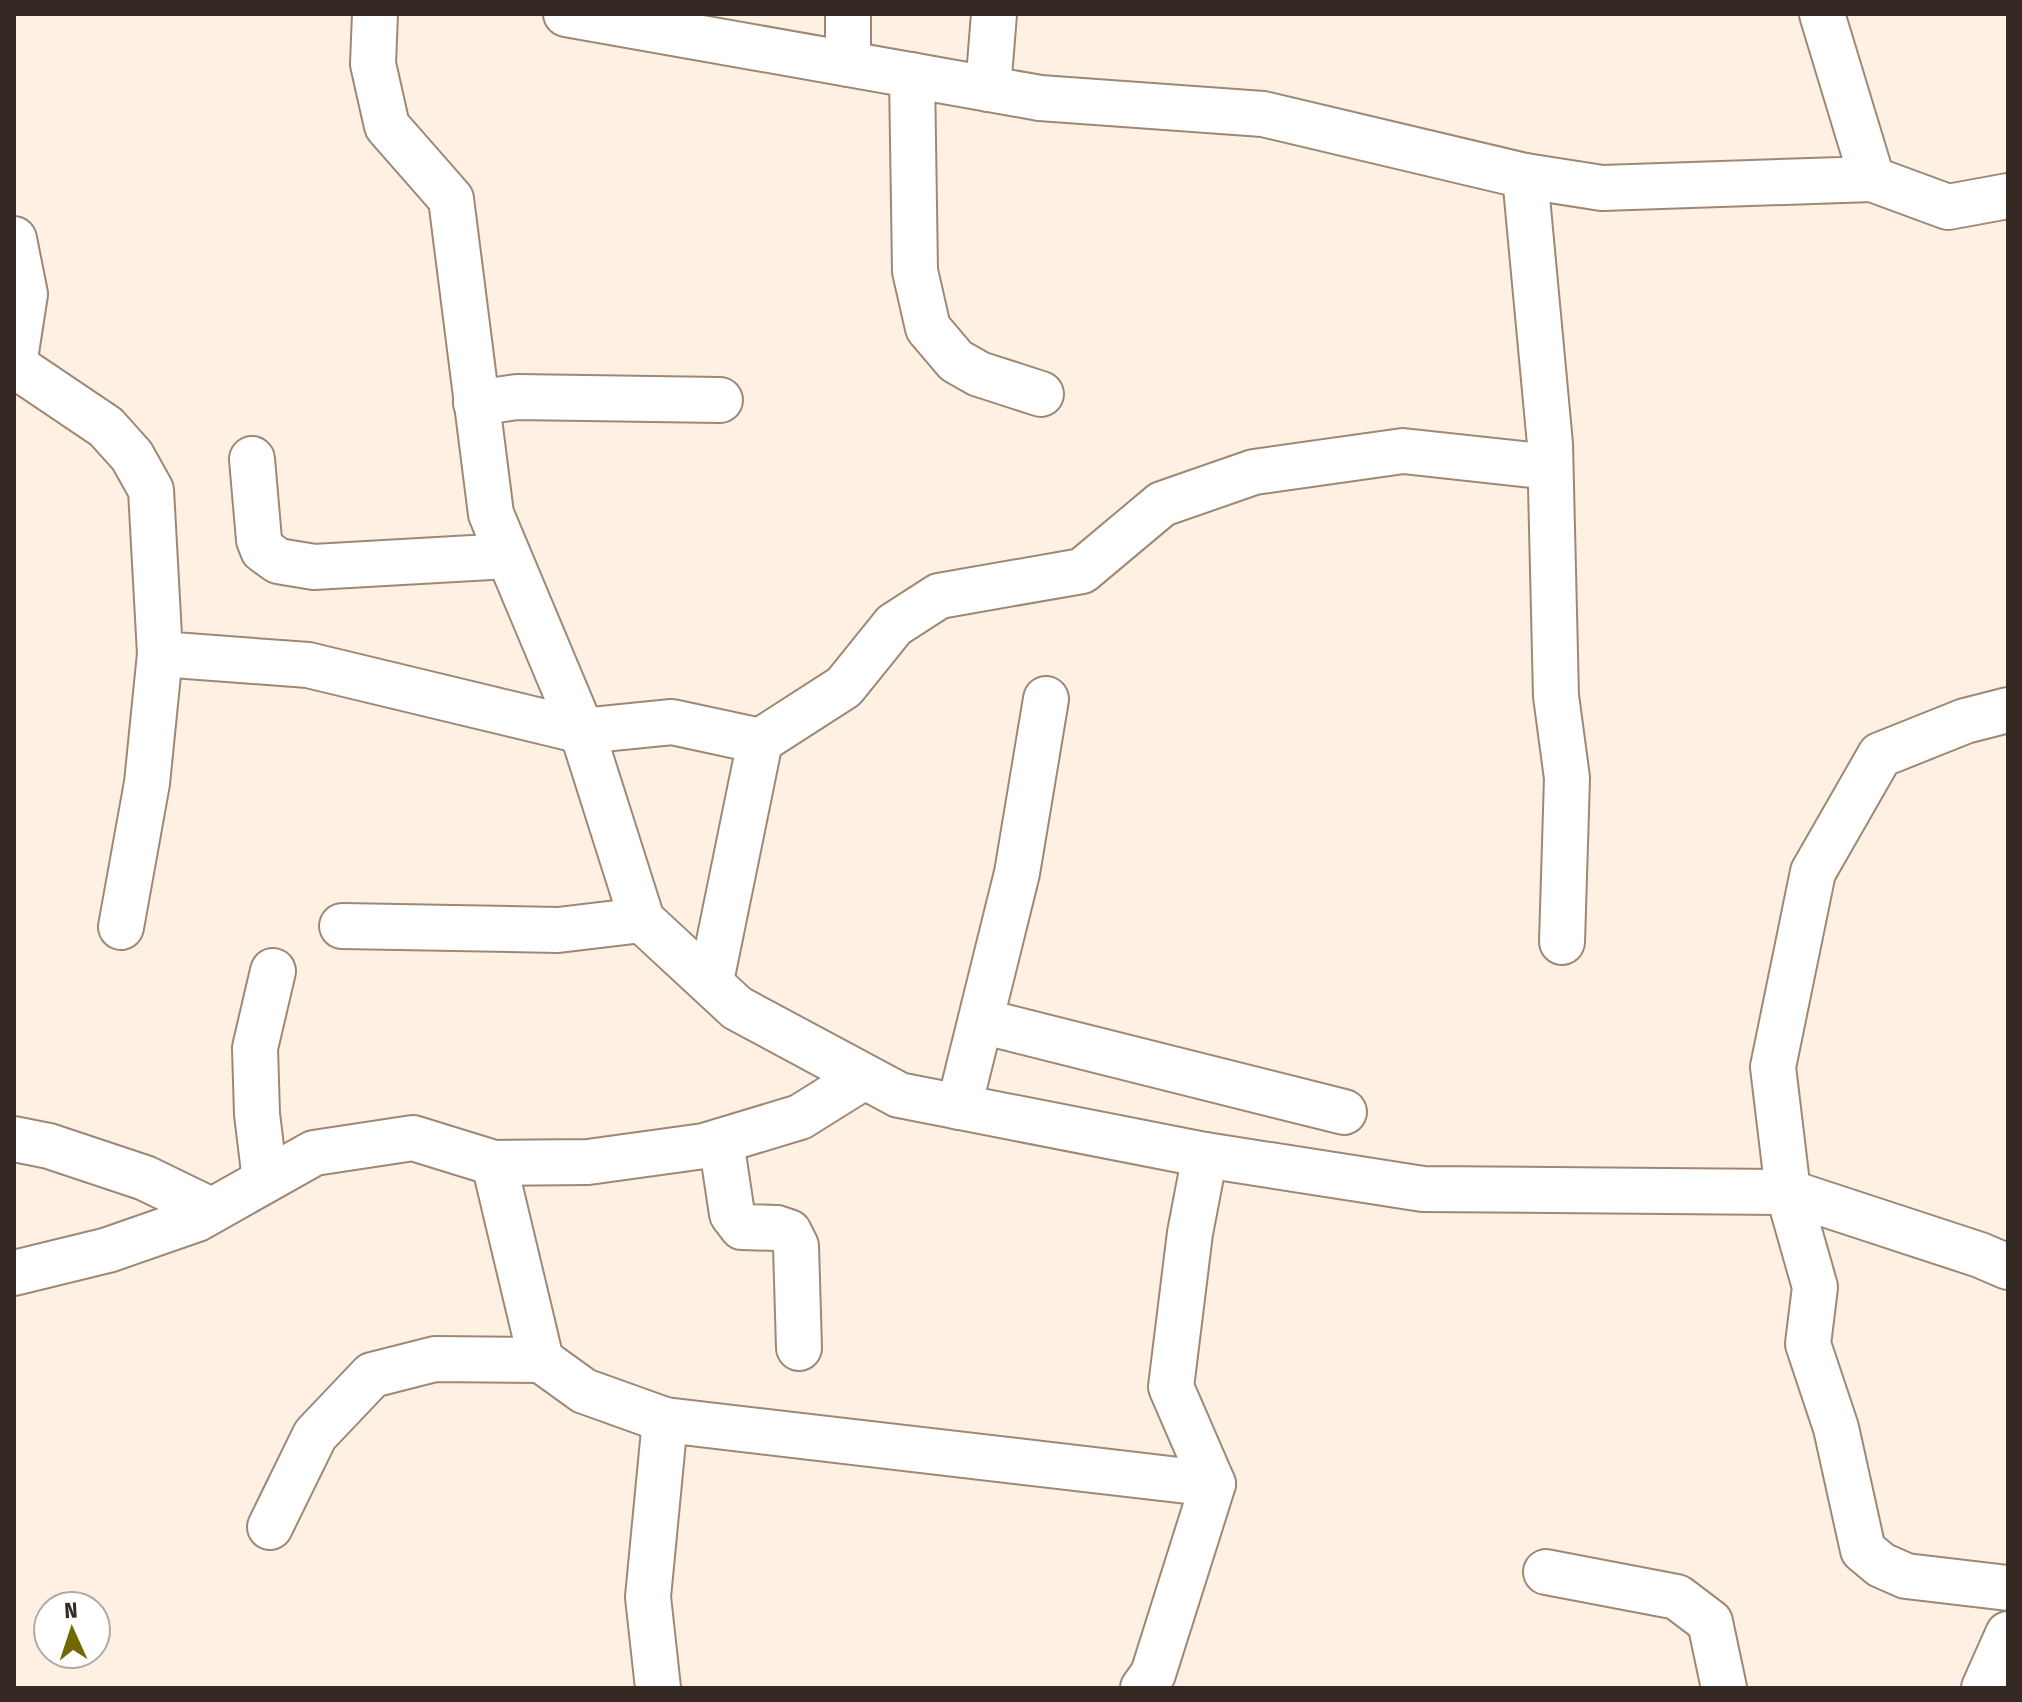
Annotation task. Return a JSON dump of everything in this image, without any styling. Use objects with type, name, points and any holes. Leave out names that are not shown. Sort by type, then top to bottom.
[{"type":"street","points":[[375,14],[373,64],[387,126],[451,199],[491,514],[582,731],[642,920],[737,1008],[899,1095],[1205,1155],[1423,1189],[1788,1192],[2008,1267]]},
{"type":"street","points":[[566,14],[674,24],[848,64],[1040,98],[1263,114],[1525,176],[1602,188],[1872,179],[1948,207],[2008,196]]},
{"type":"street","points":[[848,14],[848,64]]},
{"type":"street","points":[[988,89],[994,14]]},
{"type":"street","points":[[1823,17],[1872,179]]},
{"type":"street","points":[[912,75],[915,271],[928,328],[956,361],[967,368],[1041,394]]},
{"type":"street","points":[[1525,176],[1550,467],[1556,696],[1567,778],[1562,942]]},
{"type":"street","points":[[14,239],[25,294],[14,365],[106,427],[132,456],[151,490],[160,654],[147,783],[121,927]]},
{"type":"street","points":[[476,403],[517,397],[720,400]]},
{"type":"street","points":[[160,654],[308,665],[582,731],[672,722],[760,741],[844,687],[894,625],[939,596],[1082,571],[1162,504],[1175,499],[1254,472],[1403,451],[1550,467]]},
{"type":"street","points":[[252,459],[259,540],[263,550],[278,561],[314,567],[508,556]]},
{"type":"street","points":[[959,1107],[1017,873],[1046,699]]},
{"type":"street","points":[[2008,710],[1965,721],[1880,755],[1813,872],[1773,1067],[1788,1192],[1815,1287],[1808,1344],[1836,1428],[1863,1550],[1881,1565],[1906,1576],[2008,1588]]},
{"type":"street","points":[[711,981],[760,741]]},
{"type":"street","points":[[342,926],[558,930],[642,920]]},
{"type":"street","points":[[265,1180],[257,1114],[255,1048],[273,971]]},
{"type":"street","points":[[981,1021],[1344,1112]]},
{"type":"street","points":[[14,1273],[108,1250],[197,1219],[314,1153],[413,1138],[494,1163],[588,1162],[704,1146],[800,1117],[864,1077]]},
{"type":"street","points":[[14,1139],[49,1146],[145,1178],[211,1210]]},
{"type":"street","points":[[721,1141],[732,1214],[742,1227],[777,1228],[789,1232],[796,1246],[799,1348]]},
{"type":"street","points":[[1143,1688],[1153,1674],[1213,1484],[1171,1387],[1190,1233],[1205,1155]]},
{"type":"street","points":[[494,1163],[541,1360]]},
{"type":"street","points":[[270,1527],[315,1435],[372,1375],[435,1359],[541,1360],[584,1391],[665,1420],[1213,1484]]},
{"type":"street","points":[[656,1685],[648,1597],[665,1420]]},
{"type":"street","points":[[1546,1572],[1677,1597],[1710,1622],[1724,1688]]},
{"type":"street","points":[[1984,1688],[2008,1634]]}]
